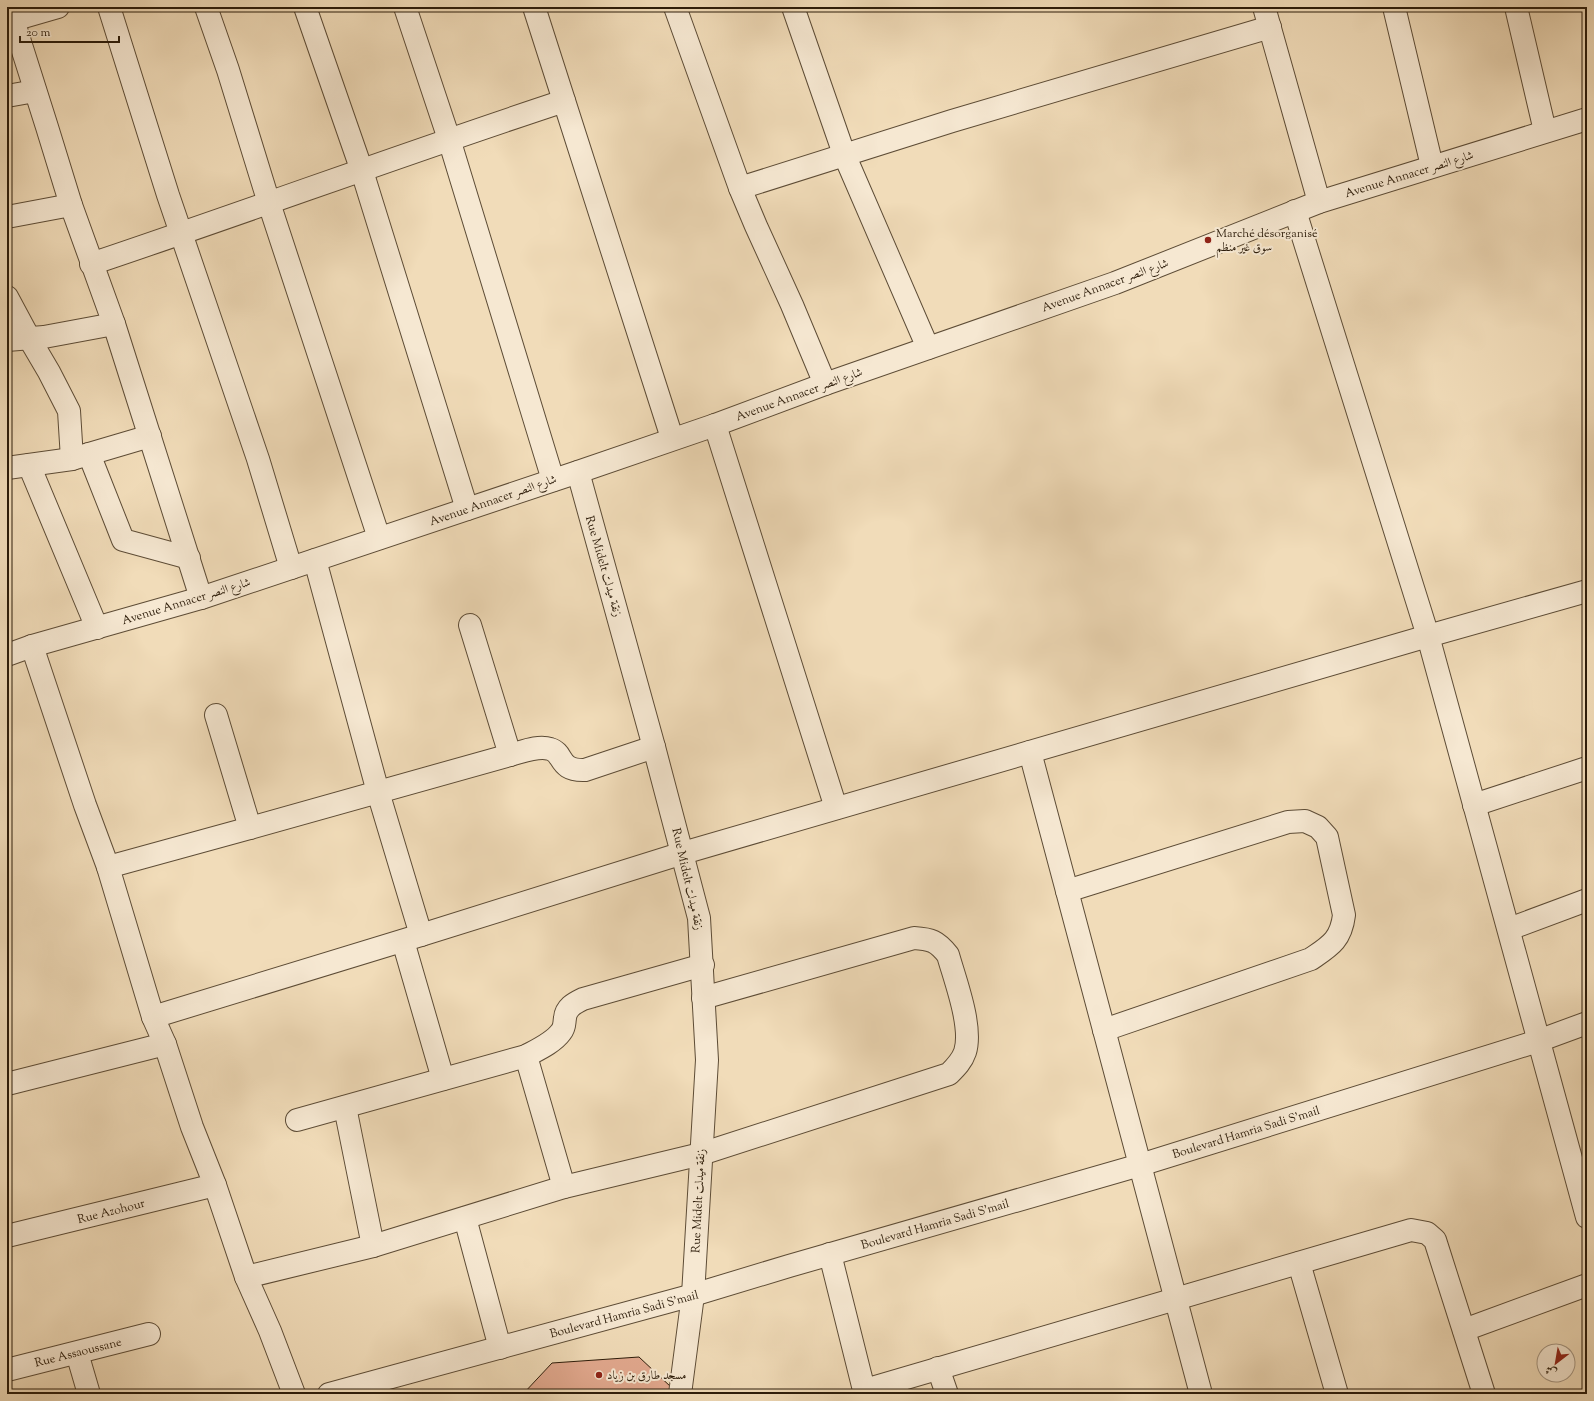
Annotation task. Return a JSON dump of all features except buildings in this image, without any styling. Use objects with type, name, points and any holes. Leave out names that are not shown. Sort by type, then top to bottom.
[{"type":"street","points":[[58,7],[11,14],[70,205],[114,324],[201,598]]},
{"type":"street","points":[[109,7],[181,233],[258,459],[291,568]]},
{"type":"street","points":[[206,7],[228,70],[269,203],[379,538]]},
{"type":"street","points":[[305,7],[362,171],[467,509]]},
{"type":"street","points":[[405,7],[449,139],[553,480]]},
{"type":"street","points":[[534,7],[672,438]]},
{"type":"street","points":[[793,7],[844,154],[928,348]]},
{"type":"street","points":[[1394,7],[1432,166]]},
{"type":"street","points":[[1516,7],[1545,132]]},
{"type":"street","points":[[678,8],[740,188],[825,384]]},
{"type":"street","points":[[740,188],[1267,17],[1319,202]]},
{"type":"street","points":[[7,96],[35,91]]},
{"type":"street","points":[[91,264],[362,171],[449,139],[564,101]]},
{"type":"street","name":"Avenue Annacer شارع النصر","points":[[7,655],[32,646],[201,598],[578,472],[672,438],[715,425],[825,384],[1115,283],[1319,202],[1545,132],[1586,126]]},
{"type":"street","points":[[7,217],[70,205]]},
{"type":"street","points":[[1296,211],[1428,636],[1509,929],[1538,1041],[1578,1154],[1587,1217]]},
{"type":"street","points":[[7,297],[69,411],[80,456],[123,540],[189,558]]},
{"type":"street","points":[[7,340],[44,337],[114,324]]},
{"type":"street","points":[[715,425],[836,808]]},
{"type":"street","points":[[7,468],[80,456],[150,436]]},
{"type":"street","points":[[29,465],[97,628]]},
{"type":"street","name":"Rue Midelt زنقة ميدلت","points":[[578,472],[683,853],[699,918],[708,1060],[693,1295],[680,1394]]},
{"type":"street","points":[[315,560],[378,792],[443,1079]]},
{"type":"street","points":[[153,1017],[683,853],[1587,591]]},
{"type":"street","points":[[470,625],[510,755]]},
{"type":"street","points":[[32,646],[85,805],[108,867],[153,1017],[165,1044],[192,1127],[215,1186],[246,1277],[270,1331],[294,1394]]},
{"type":"street","points":[[216,715],[250,828]]},
{"type":"street","points":[[108,867],[510,755],[540,748],[551,749],[566,767],[581,770],[654,747]]},
{"type":"street","points":[[1030,752],[1201,1394]]},
{"type":"street","points":[[1474,805],[1587,768]]},
{"type":"street","points":[[1067,891],[1288,822],[1305,821],[1318,827],[1327,837],[1344,915],[1343,925],[1339,935],[1329,947],[1311,959],[1104,1030]]},
{"type":"street","points":[[1509,929],[1587,900]]},
{"type":"street","points":[[246,1277],[373,1246],[564,1187],[701,1154],[949,1074],[962,1060],[966,1050],[968,1027],[948,955],[941,945],[930,939],[914,938],[703,998]]},
{"type":"street","points":[[297,1120],[526,1056],[554,1040],[561,1033],[565,1026],[567,1011],[572,1005],[584,999],[703,966]]},
{"type":"street","name":"Boulevard Hamria Sadi S'mail","points":[[329,1394],[693,1295],[1140,1165],[1538,1041],[1587,1023]]},
{"type":"street","points":[[7,1084],[165,1044]]},
{"type":"street","points":[[526,1056],[564,1187]]},
{"type":"street","points":[[344,1107],[373,1246]]},
{"type":"street","name":"Rue Azohour","points":[[7,1236],[215,1186]]},
{"type":"street","points":[[465,1218],[500,1348]]},
{"type":"street","points":[[830,1254],[865,1392],[938,1368],[1411,1230],[1427,1233],[1435,1240],[1484,1394]]},
{"type":"street","points":[[1299,1263],[1337,1394]]},
{"type":"street","points":[[1464,1330],[1587,1285]]},
{"type":"street","name":"Rue Assaoussane","points":[[7,1370],[149,1334]]},
{"type":"street","points":[[77,1353],[89,1394]]},
{"type":"street","points":[[938,1368],[947,1394]]},
{"type":"place","name":"Marché désorganisé سوق غير منظم","points":[[1208,240]]},
{"type":"place","name":"مسجد طارق بن زياد","points":[[599,1375]]}]
